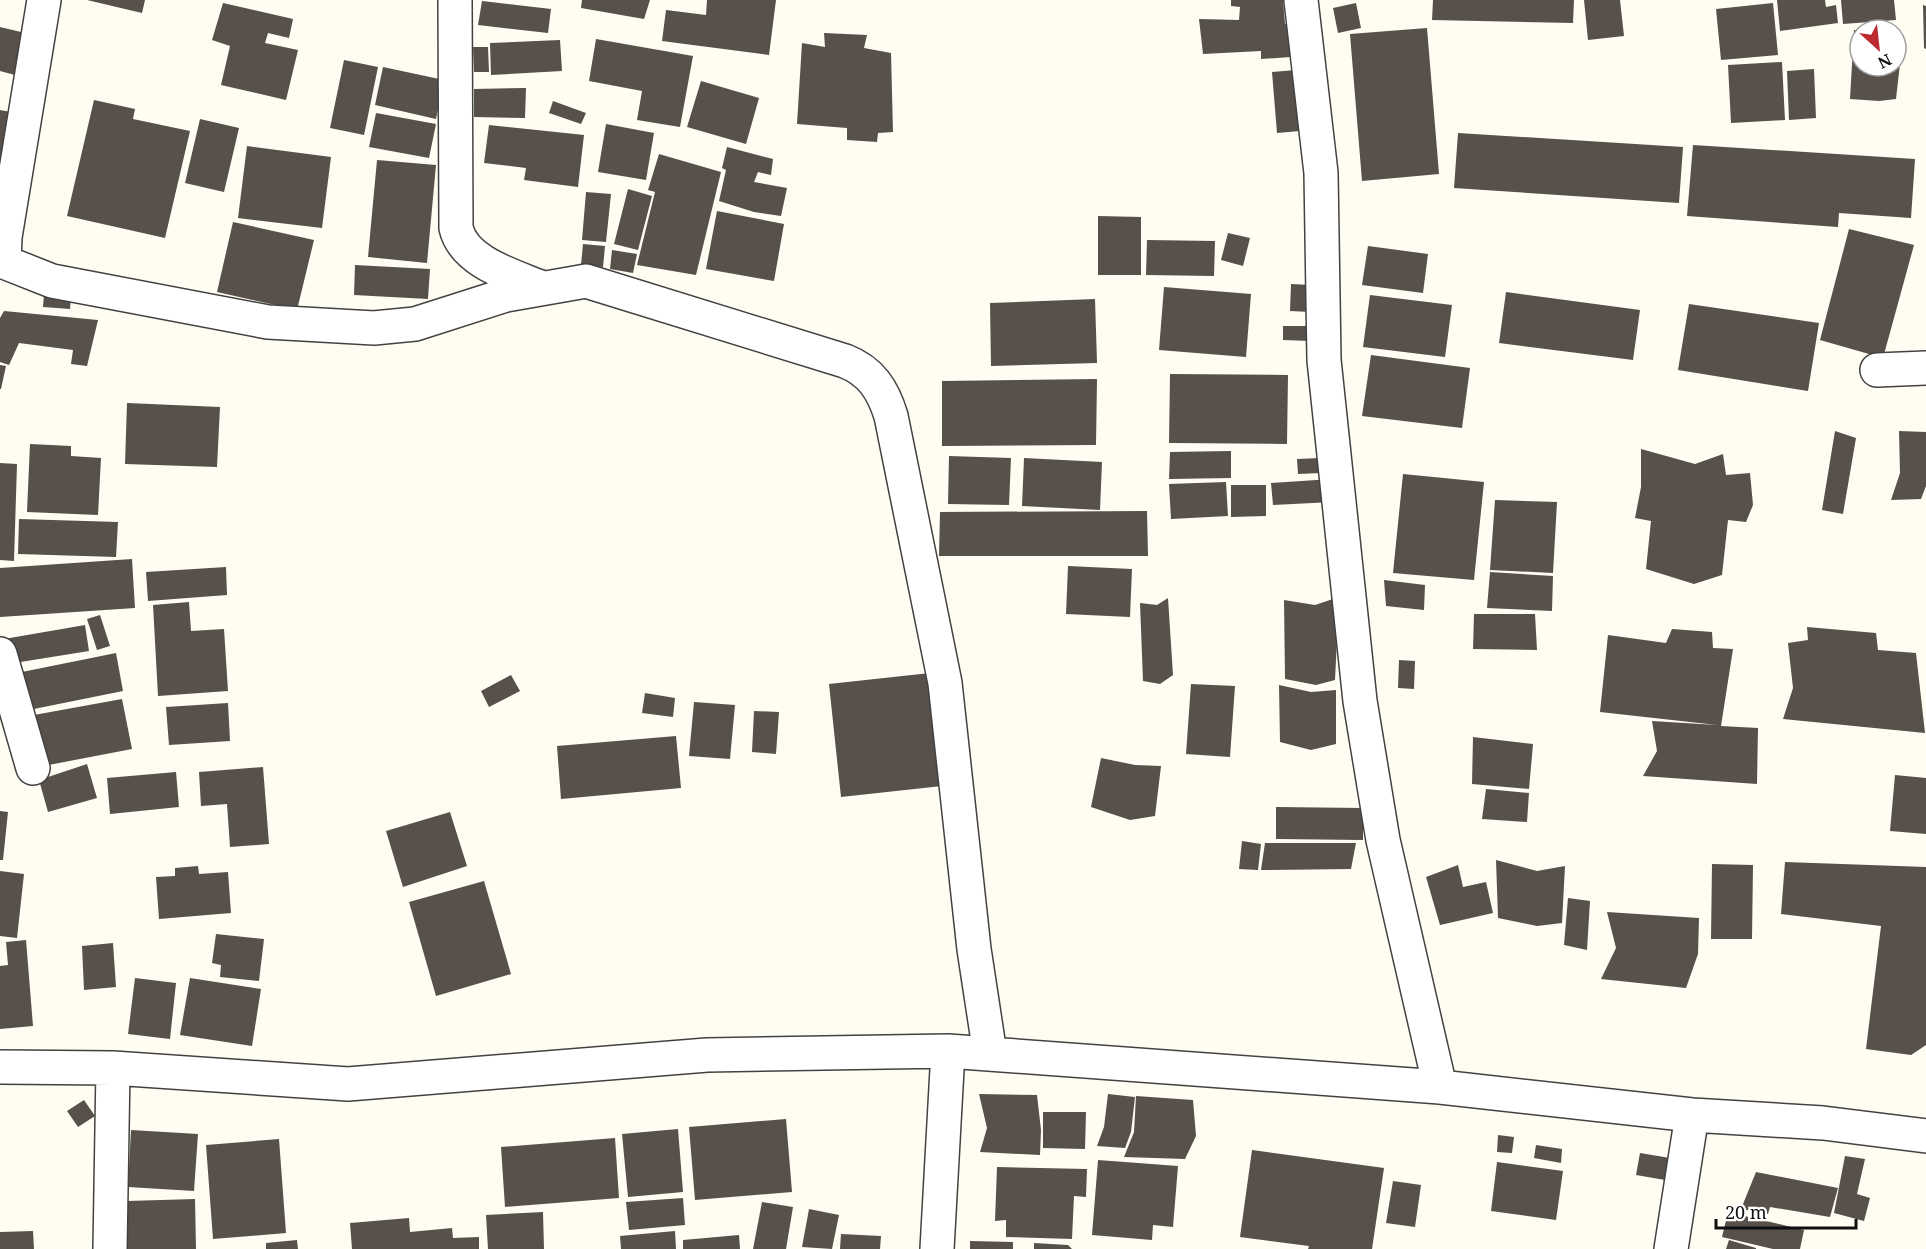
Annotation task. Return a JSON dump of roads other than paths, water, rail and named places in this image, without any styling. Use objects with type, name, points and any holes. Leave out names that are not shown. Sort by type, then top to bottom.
[{"type":"street","points":[[44,0],[2,266],[52,281],[268,322],[374,328],[415,324],[506,295],[540,287],[586,281],[854,364],[871,377],[884,393],[891,416],[945,683],[974,949],[990,1054]]},
{"type":"street","points":[[455,0],[456,228],[459,240],[473,254],[493,267],[540,287]]},
{"type":"street","points":[[1301,0],[1321,173],[1324,360],[1360,701],[1383,840],[1440,1087]]},
{"type":"street","points":[[1877,370],[1926,368]]},
{"type":"street","points":[[0,654],[33,768]]},
{"type":"street","points":[[937,1249],[948,1051]]},
{"type":"street","points":[[0,1067],[113,1068],[348,1084],[707,1055],[948,1051],[1440,1087],[1692,1115],[1823,1123],[1926,1136]]},
{"type":"street","points":[[110,1249],[113,1068]]},
{"type":"street","points":[[1671,1249],[1692,1115]]}]
